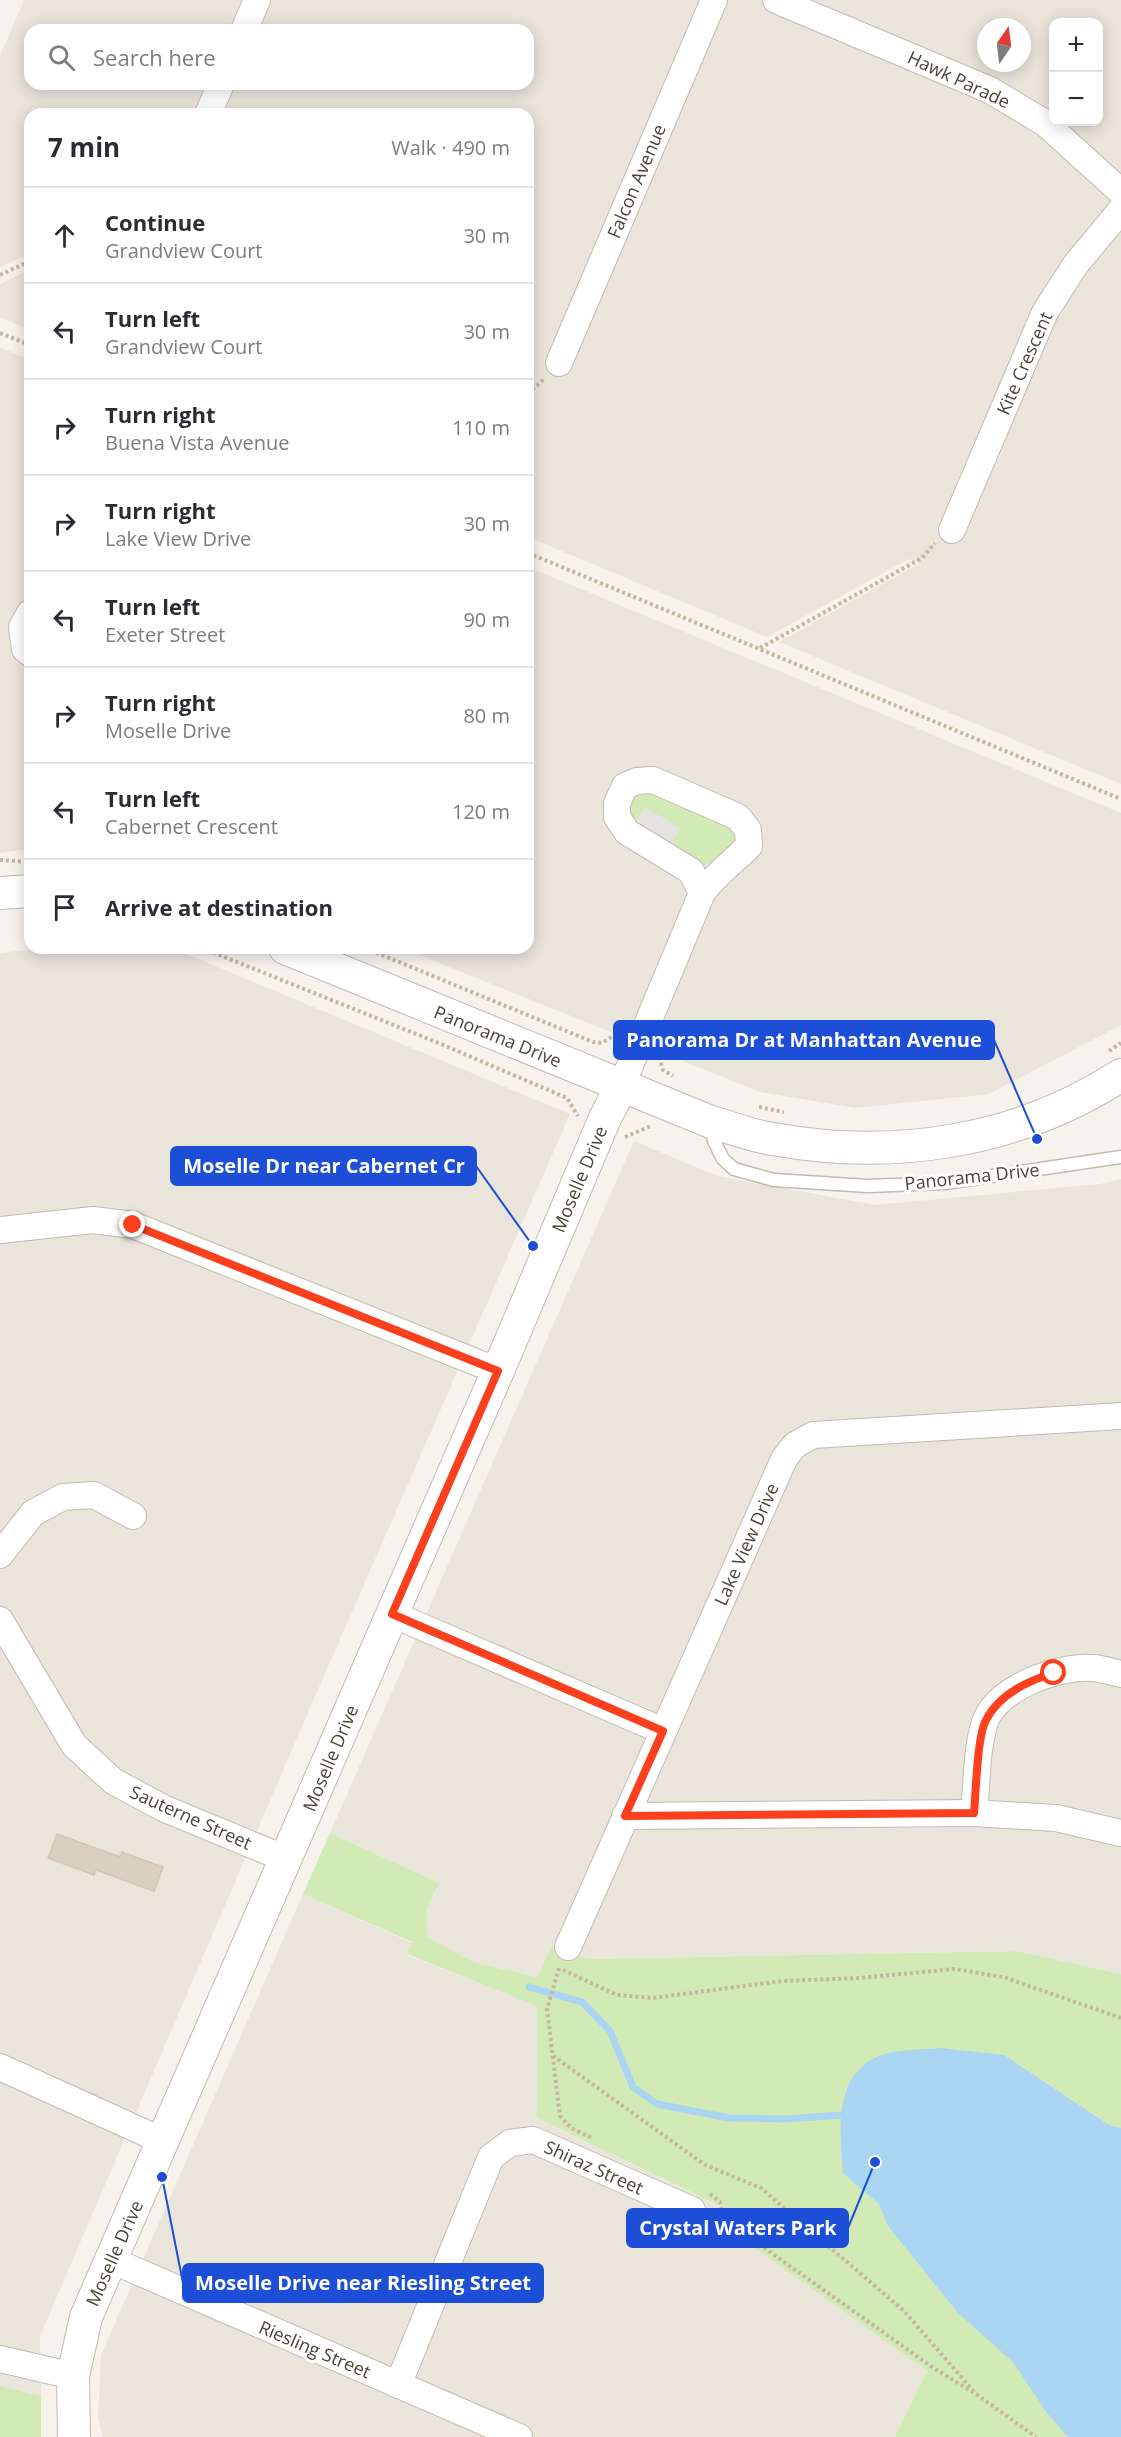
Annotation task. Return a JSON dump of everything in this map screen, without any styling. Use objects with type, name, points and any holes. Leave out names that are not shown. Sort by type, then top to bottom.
[{"type":"street","points":[[247,24],[257,0]]},
{"type":"street","name":"Falcon Avenue","points":[[559,363],[714,0]]},
{"type":"street","name":"Hawk Parade","points":[[776,0],[990,90],[1045,123],[1121,192]]},
{"type":"street","points":[[211,108],[218,90]]},
{"type":"street","name":"Kite Crescent","points":[[952,531],[1045,312],[1076,264],[1121,210]]},
{"type":"street","points":[[24,624],[22,627],[24,638]]},
{"type":"street","points":[[621,1087],[702,893],[712,879],[727,869],[749,846],[748,830],[738,816],[654,780],[637,781],[625,786],[617,803],[617,816],[627,832],[691,871],[702,893]]},
{"type":"street","points":[[0,893],[24,891]]},
{"type":"street","name":"Panorama Drive","points":[[300,954],[621,1087],[711,1122],[771,1139],[833,1147],[877,1149],[946,1143],[1021,1125],[1092,1094],[1112,1064]]},
{"type":"street","name":"Moselle Drive","points":[[74,2437],[73,2376],[86,2317],[498,1371],[605,1118],[621,1087]]},
{"type":"street","points":[[0,1230],[93,1220],[133,1225],[498,1371]]},
{"type":"street","name":"Lake View Drive","points":[[564,1957],[784,1459],[795,1445],[813,1436],[1121,1416]]},
{"type":"street","points":[[0,1555],[33,1513],[63,1497],[94,1495],[133,1515]]},
{"type":"street","points":[[392,1614],[663,1731]]},
{"type":"street","name":"Sauterne Street","points":[[0,1620],[74,1744],[113,1781],[163,1808],[286,1859]]},
{"type":"street","points":[[974,1813],[985,1721],[1001,1701],[1026,1681],[1054,1673],[1093,1668],[1121,1674]]},
{"type":"street","points":[[625,1816],[974,1813],[1056,1818],[1121,1833]]},
{"type":"street","points":[[0,2067],[163,2140]]},
{"type":"street","name":"Shiraz Street","points":[[398,2385],[491,2157],[510,2143],[533,2140],[696,2200]]},
{"type":"street","name":"Riesling Street","points":[[111,2260],[519,2437]]},
{"type":"street","points":[[0,2359],[73,2376]]},
{"type":"lane","name":"Panorama Drive","points":[[711,1122],[714,1141],[734,1169],[774,1179],[868,1186],[945,1183],[1121,1157]]},
{"type":"path","points":[[0,275],[24,264]]},
{"type":"path","points":[[0,333],[24,343]]},
{"type":"path","points":[[759,648],[922,558],[934,544],[952,531]]},
{"type":"path","points":[[534,555],[1121,800]]},
{"type":"path","points":[[0,860],[24,862]]},
{"type":"path","points":[[217,954],[567,1098],[580,1119]]},
{"type":"path","points":[[379,954],[593,1042],[602,1043],[617,1033],[659,1049],[663,1070],[680,1079]]},
{"type":"path","points":[[1112,1064],[1121,1043]]},
{"type":"path","points":[[753,1106],[786,1112]]},
{"type":"path","points":[[564,1957],[573,1977],[617,1995],[652,1998],[782,1981],[860,1978],[954,1969],[1003,1977],[1121,2018]]},
{"type":"path","points":[[554,1983],[547,2009],[560,2116],[571,2128],[593,2138]]},
{"type":"path","points":[[552,2056],[705,2165],[761,2188],[904,2311],[976,2394]]},
{"type":"path","points":[[696,2200],[720,2202],[723,2218],[935,2369],[976,2394],[1036,2437]]},
{"type":"shaded area","points":[[24,0],[1121,0],[1121,784],[779,642],[920,563],[909,559],[767,637],[534,540],[534,392],[537,390],[534,388],[534,108],[24,108],[24,257],[0,267],[0,56]]},
{"type":"shaded area","points":[[24,272],[24,327],[0,317],[0,284]]},
{"type":"shaded area","points":[[0,347],[24,357],[24,850],[0,853]]},
{"type":"shaded area","points":[[534,569],[1121,813],[1121,1025],[989,1094],[855,1108],[760,1092],[417,954],[534,954]]},
{"type":"shaded area","points":[[645,807],[680,828],[669,847],[633,827]]},
{"type":"shaded area","points":[[24,950],[24,954],[186,954],[570,1114],[306,1717],[40,2336],[41,2396],[0,2386],[0,953]]},
{"type":"shaded area","points":[[634,1141],[717,1176],[875,1205],[1100,1184],[1121,1179],[1121,1974],[1018,1951],[589,1959],[552,1946],[537,1977],[473,1962],[426,1937],[426,1911],[439,1883],[330,1833]]},
{"type":"shaded area","points":[[303,1894],[412,1943],[407,1955],[538,2006],[537,2118],[721,2207],[714,2219],[927,2371],[895,2437],[103,2437],[98,2418],[101,2355]]},
{"type":"green space","points":[[639,791],[657,792],[734,829],[735,845],[718,860],[701,866],[669,847],[680,828],[633,827],[630,804]]},
{"type":"green space","points":[[330,1833],[439,1883],[426,1911],[427,1937],[473,1962],[537,1977],[552,1946],[589,1959],[1018,1951],[1121,1974],[1121,2437],[895,2437],[927,2371],[714,2219],[720,2206],[537,2118],[537,2006],[407,1954],[412,1942],[303,1894]]},
{"type":"green space","points":[[0,2386],[41,2396],[41,2437],[0,2437]]},
{"type":"water","points":[[940,2048],[1004,2055],[1109,2125],[1121,2128],[1121,2437],[1068,2437],[1047,2413],[1013,2362],[958,2313],[888,2226],[879,2204],[843,2173],[841,2123],[847,2091],[854,2077],[864,2065],[879,2056],[901,2051]]},
{"type":"building","points":[[57,1834],[120,1857],[122,1852],[163,1867],[154,1891],[96,1870],[94,1875],[48,1858]]},
{"type":"waterway","points":[[529,1987],[582,2002],[610,2031],[633,2087],[657,2104],[729,2118],[786,2119],[842,2115]]},
{"type":"place","name":"Panorama Dr at Manhattan Avenue","points":[[1037,1139]]},
{"type":"place","name":"Moselle Dr near Cabernet Cr","points":[[533,1246]]},
{"type":"place","name":"Crystal Waters Park","points":[[875,2162]]},
{"type":"place","name":"Moselle Drive near Riesling Street","points":[[162,2177]]},
{"type":"route","points":[[133,1225],[498,1371],[392,1614],[663,1731],[625,1816],[974,1813],[985,1721],[1001,1701],[1026,1681],[1054,1673]]}]
